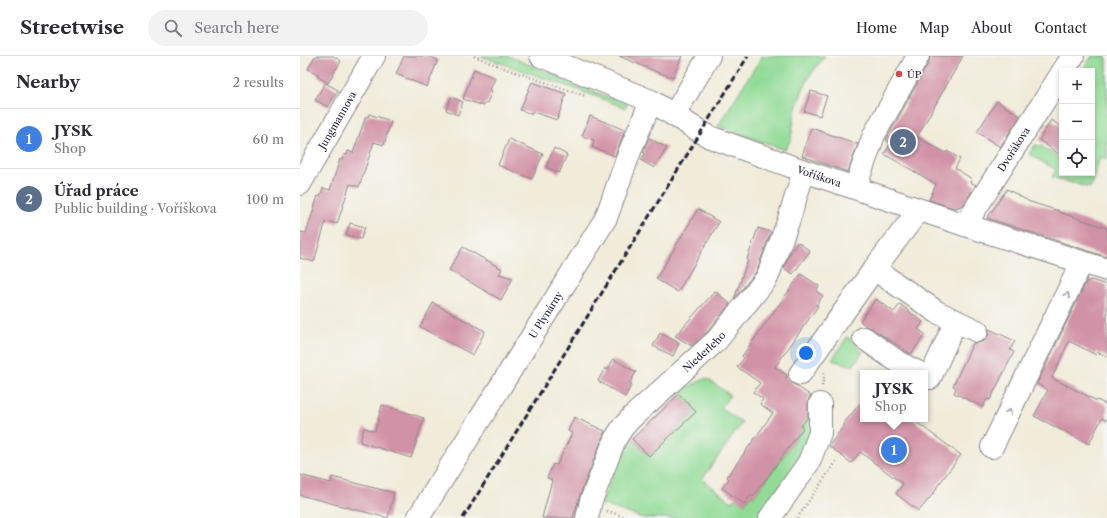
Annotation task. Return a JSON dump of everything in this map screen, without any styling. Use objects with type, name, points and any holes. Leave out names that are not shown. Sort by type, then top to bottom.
[{"type":"street","name":"Jungmannova","points":[[300,184],[374,56]]},
{"type":"street","name":"Voříškova","points":[[541,56],[651,101],[710,137],[919,210],[1107,270]]},
{"type":"street","points":[[674,115],[709,56]]},
{"type":"street","points":[[854,188],[874,134],[918,56]]},
{"type":"street","name":"Dvořákova","points":[[1065,68],[1073,56]]},
{"type":"street","name":"Dvořákova","points":[[965,225],[1059,77]]},
{"type":"street","name":"U Plynárny","points":[[418,518],[606,218],[630,151],[651,101]]},
{"type":"street","name":"Niederleho","points":[[597,515],[591,501],[615,439],[632,417],[717,340],[767,278],[788,222],[804,171]]},
{"type":"street","points":[[800,374],[874,269],[919,210]]},
{"type":"street","points":[[992,447],[1082,262]]},
{"type":"street","points":[[874,269],[937,312],[977,331]]},
{"type":"street","points":[[928,377],[930,378],[956,321]]},
{"type":"street","points":[[864,338],[895,360],[913,370]]},
{"type":"street","points":[[770,518],[809,462],[820,433],[820,404]]},
{"type":"path","points":[[797,518],[838,459]]},
{"type":"path","points":[[597,515],[629,518]]},
{"type":"green space","points":[[481,56],[508,56],[613,99],[618,97],[624,98],[627,106],[625,108]]},
{"type":"green space","points":[[762,56],[825,56],[811,74],[803,89],[795,111],[791,139],[785,150],[718,126]]},
{"type":"green space","points":[[1092,56],[1104,56],[1107,58],[1107,159],[1100,157],[1095,172],[1095,68],[1084,68]]},
{"type":"green space","points":[[1035,145],[1041,146],[1059,158],[1059,176],[1094,176],[1090,188],[1052,177],[1056,170],[1029,154]]},
{"type":"green space","points":[[847,337],[858,345],[857,347],[863,352],[853,366],[832,360]]},
{"type":"green space","points":[[706,378],[730,395],[721,408],[742,423],[702,479],[732,502],[736,498],[745,504],[751,495],[754,497],[803,428],[801,426],[814,408],[815,440],[760,518],[643,518],[601,504],[614,471],[632,439],[649,456],[669,437],[672,440],[675,437],[672,434],[696,412],[679,394],[686,388]]},
{"type":"building","points":[[315,56],[333,56],[341,61],[328,83],[317,76],[318,74],[308,69]]},
{"type":"building","points":[[404,56],[428,56],[438,60],[427,87],[396,74]]},
{"type":"building","points":[[619,56],[682,56],[673,77]]},
{"type":"building","points":[[930,56],[963,56],[917,137],[946,153],[947,151],[960,159],[955,168],[972,179],[970,182],[976,185],[963,205],[956,208],[929,200],[936,184],[884,154],[891,143],[886,140],[929,62]]},
{"type":"building","points":[[474,69],[495,78],[490,90],[492,91],[487,103],[486,102],[484,106],[463,99]]},
{"type":"building","points":[[532,82],[566,94],[557,120],[533,112],[532,114],[520,110]]},
{"type":"building","points":[[325,83],[338,90],[328,107],[315,100]]},
{"type":"building","points":[[811,91],[827,96],[820,116],[804,111]]},
{"type":"building","points":[[451,97],[463,102],[458,115],[446,110]]},
{"type":"building","points":[[997,101],[1020,116],[1000,147],[977,132]]},
{"type":"building","points":[[369,114],[391,121],[384,145],[374,142],[359,187],[350,184],[337,224],[326,221],[314,262],[300,258],[300,232],[306,233],[318,196],[320,197],[323,188],[330,190],[340,159],[342,160],[344,154],[347,155],[348,151],[353,153],[366,116],[368,117]]},
{"type":"building","points":[[590,116],[625,130],[615,156],[592,147],[594,140],[582,136]]},
{"type":"building","points":[[1051,120],[1059,125],[1059,154],[1039,140]]},
{"type":"building","points":[[811,128],[858,144],[848,172],[802,156]]},
{"type":"building","points":[[649,138],[667,148],[654,168],[641,160],[645,153],[643,152]]},
{"type":"building","points":[[509,139],[543,154],[532,179],[498,165]]},
{"type":"building","points":[[554,148],[567,155],[559,173],[546,167]]},
{"type":"building","points":[[1007,189],[1030,202],[1107,228],[1107,257],[987,218]]},
{"type":"building","points":[[698,209],[719,222],[678,292],[656,279]]},
{"type":"building","points":[[350,223],[365,227],[361,239],[346,235]]},
{"type":"building","points":[[758,228],[771,232],[756,272],[734,299],[748,260],[747,259]]},
{"type":"building","points":[[798,242],[810,251],[793,274],[784,268],[789,255]]},
{"type":"building","points":[[463,247],[502,269],[499,274],[513,278],[501,300],[449,270]]},
{"type":"building","points":[[801,274],[819,286],[816,291],[823,296],[816,305],[818,306],[775,367],[787,375],[786,378],[793,384],[811,396],[808,404],[808,417],[801,426],[803,428],[753,497],[751,495],[744,504],[722,488],[729,479],[727,477],[773,413],[760,404],[763,399],[753,392],[760,383],[737,367],[744,358],[742,356]]},
{"type":"building","points":[[1091,280],[1107,285],[1107,357],[1097,352],[1096,355],[1069,341],[1052,378],[1107,405],[1107,421],[1102,418],[1089,444],[1034,416],[1048,390],[1037,384],[1086,282]]},
{"type":"building","points":[[715,291],[730,304],[708,331],[692,346],[675,336]]},
{"type":"building","points":[[876,299],[894,312],[900,304],[923,322],[918,329],[925,334],[911,354],[860,321]]},
{"type":"building","points":[[433,303],[485,331],[473,355],[420,327]]},
{"type":"building","points":[[989,329],[1015,341],[1010,350],[1014,352],[990,400],[987,399],[983,407],[954,393],[956,388],[953,386],[973,343],[984,341],[988,336]]},
{"type":"building","points":[[660,333],[679,343],[673,356],[653,346]]},
{"type":"building","points":[[613,359],[636,372],[625,397],[598,381],[605,368],[608,370]]},
{"type":"building","points":[[679,394],[696,412],[649,456],[632,439]]},
{"type":"building","points":[[860,404],[860,422],[916,422],[961,455],[919,511],[896,494],[903,484],[860,452],[851,463],[829,446],[845,424],[844,423]]},
{"type":"building","points":[[382,405],[424,418],[411,458],[360,442],[364,428],[375,431]]},
{"type":"building","points":[[574,417],[605,431],[580,495],[573,518],[542,518],[552,480],[547,478],[553,464],[557,465],[572,433],[568,431]]},
{"type":"building","points":[[300,475],[331,483],[332,477],[394,493],[388,518],[300,495]]},
{"type":"railway","points":[[463,518],[748,56]]},
{"type":"place","name":"ÚP","points":[[899,74]]},
{"type":"place","name":"Úřad práce","points":[[903,142]]},
{"type":"place","name":"JYSK","points":[[894,450]]}]
